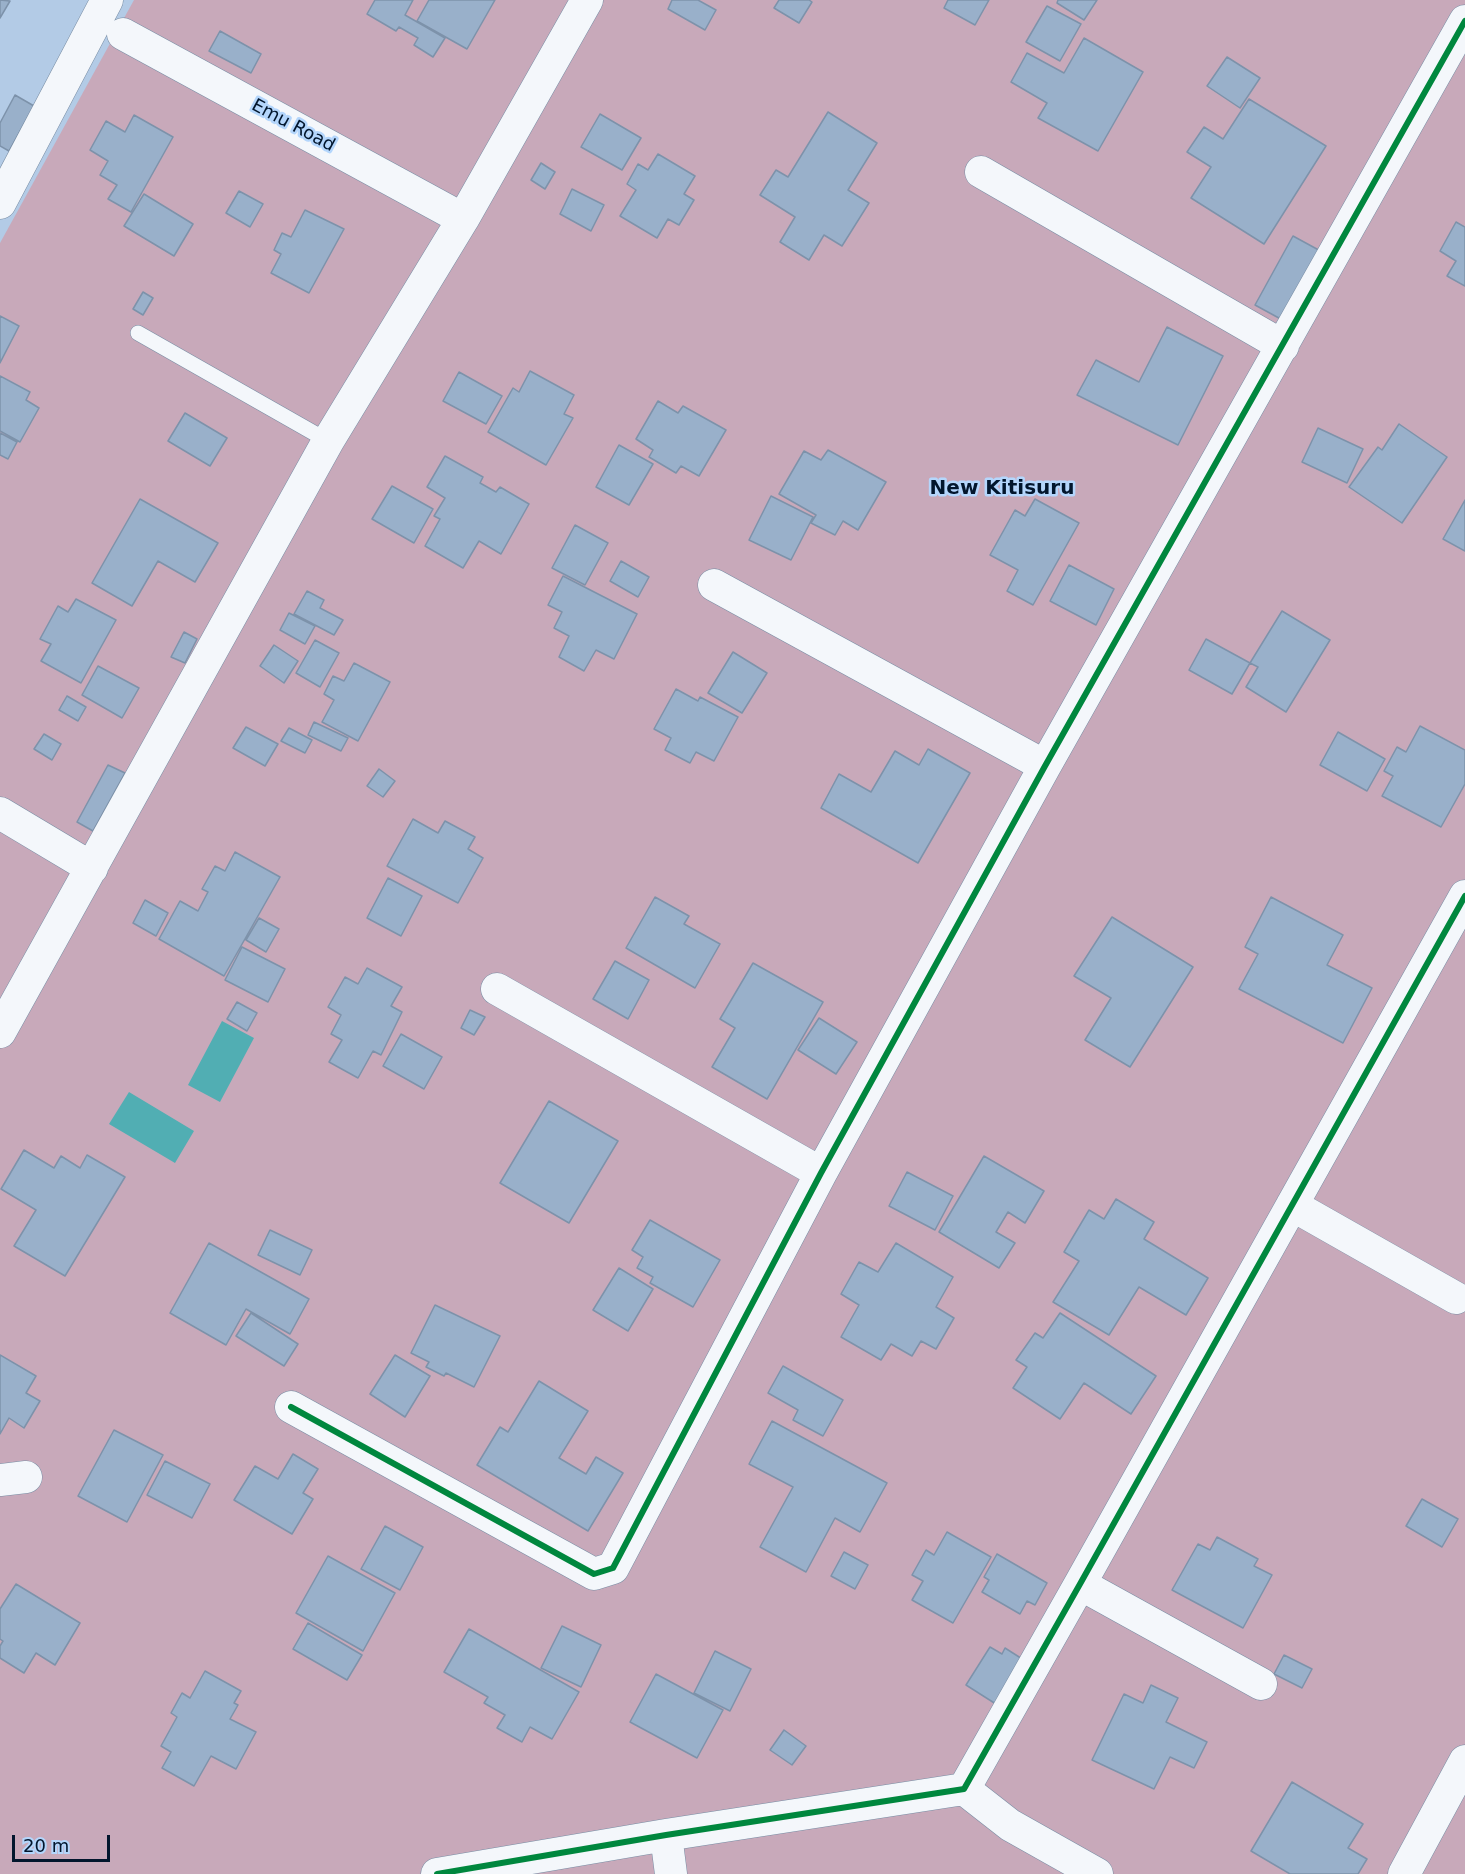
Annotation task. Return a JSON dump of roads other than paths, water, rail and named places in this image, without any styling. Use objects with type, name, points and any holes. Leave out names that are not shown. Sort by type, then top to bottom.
[{"type":"street","points":[[0,203],[107,0]]},
{"type":"street","points":[[0,1032],[328,441],[463,219],[587,0]]},
{"type":"street","points":[[291,1407],[594,1574],[613,1568],[821,1173],[1045,766],[1465,21]]},
{"type":"street","name":"Emu Road","points":[[123,34],[463,219]]},
{"type":"street","points":[[981,172],[1283,346]]},
{"type":"street","points":[[714,585],[1045,766]]},
{"type":"street","points":[[0,813],[92,868]]},
{"type":"street","points":[[964,1789],[1465,896]]},
{"type":"street","points":[[497,989],[821,1173]]},
{"type":"street","points":[[1292,1205],[1456,1298]]},
{"type":"street","points":[[1080,1584],[1261,1684]]},
{"type":"street","points":[[1404,1874],[1465,1761]]},
{"type":"street","points":[[436,1874],[666,1835],[964,1789],[1010,1825],[1097,1874]]},
{"type":"street","points":[[666,1835],[671,1874]]},
{"type":"lane","points":[[138,333],[328,441]]},
{"type":"district","name":"New Kitisuru","points":[[1002,489]]}]
